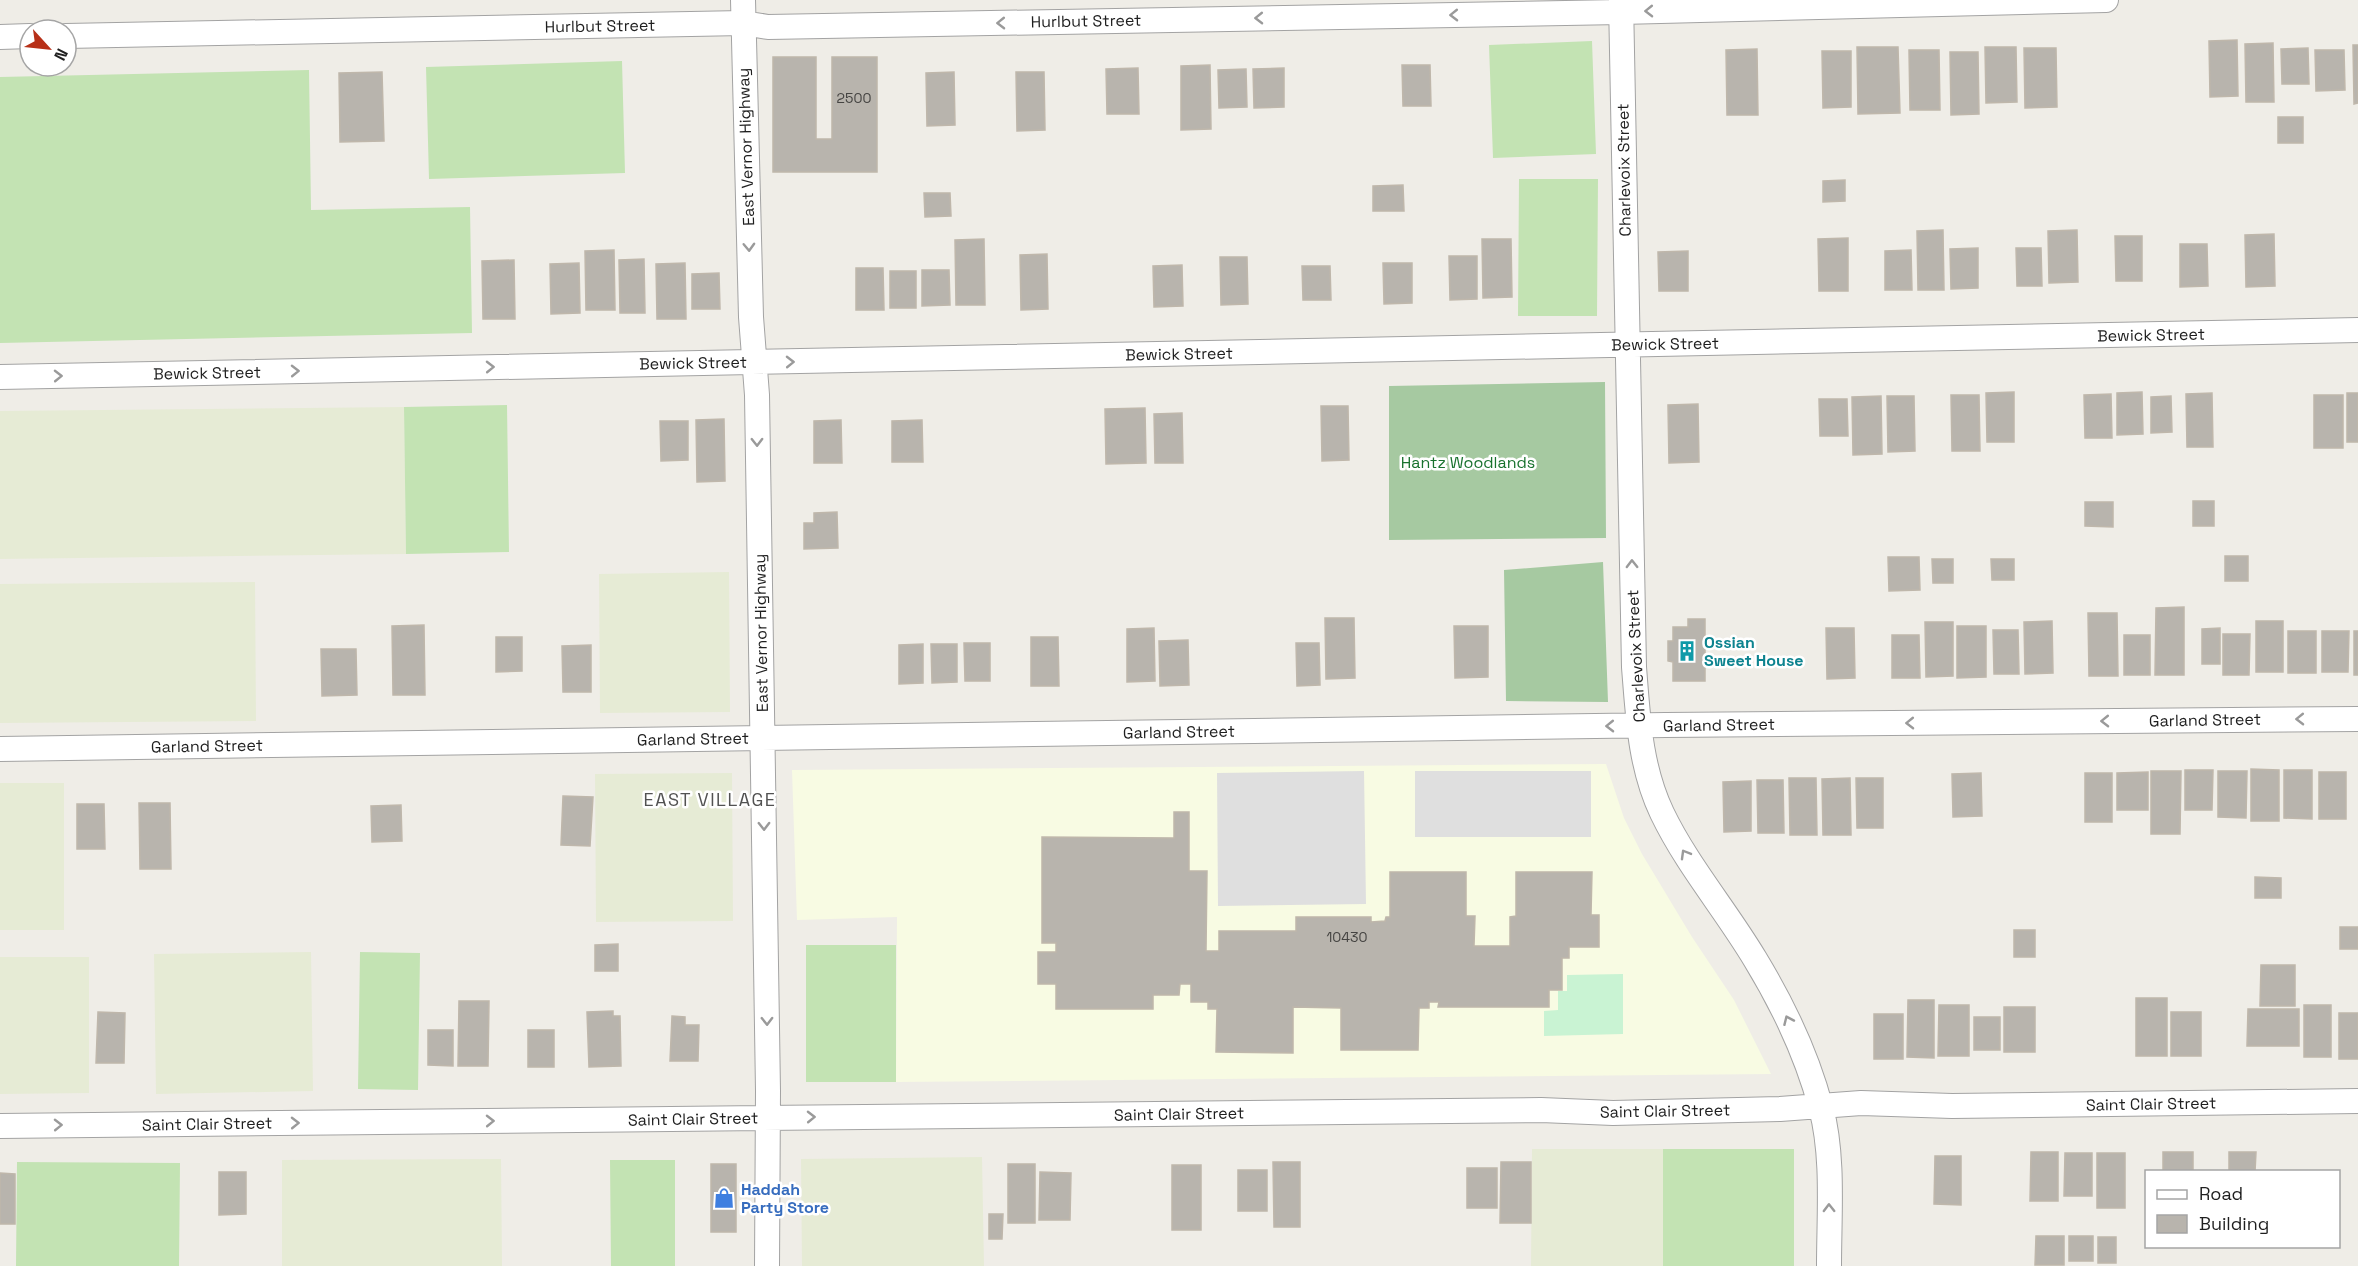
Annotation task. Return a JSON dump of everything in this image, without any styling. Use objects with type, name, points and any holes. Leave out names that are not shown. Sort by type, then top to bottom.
[{"type":"street","name":"Hurlbut Street","points":[[78,36],[743,12],[780,27],[1621,6],[2106,0]]},
{"type":"street","name":"Charlevoix Street","points":[[1621,6],[1634,667],[1642,755],[1662,812],[1691,864],[1754,958],[1782,1007],[1804,1056],[1828,1134],[1829,1266]]},
{"type":"street","name":"East Vernor Highway","points":[[743,12],[754,362],[762,738],[768,1266]]},
{"type":"street","points":[[0,37],[18,36]]},
{"type":"street","name":"Bewick Street","points":[[0,377],[2358,330]]},
{"type":"street","name":"Garland Street","points":[[0,749],[1639,726],[2358,719]]},
{"type":"street","name":"Saint Clair Street","points":[[0,1126],[1541,1110],[1613,1113],[1780,1109],[1861,1103],[1952,1106],[2358,1101]]},
{"type":"shaded area","points":[[404,407],[406,554],[0,559],[0,411]]},
{"type":"shaded area","points":[[729,572],[730,712],[600,713],[599,574]]},
{"type":"shaded area","points":[[255,582],[256,721],[0,723],[0,584]]},
{"type":"shaded area","points":[[1606,764],[1624,818],[1642,854],[1692,937],[1734,1000],[1771,1074],[896,1082],[897,917],[797,920],[792,770]]},
{"type":"shaded area","points":[[1364,771],[1366,904],[1218,906],[1217,773]]},
{"type":"shaded area","points":[[1415,771],[1591,771],[1591,837],[1415,837]]},
{"type":"shaded area","points":[[732,773],[733,921],[596,922],[595,774]]},
{"type":"shaded area","points":[[0,783],[64,783],[64,930],[0,930]]},
{"type":"shaded area","points":[[311,952],[313,1091],[156,1094],[154,954]]},
{"type":"shaded area","points":[[0,957],[89,957],[89,1093],[0,1094]]},
{"type":"shaded area","points":[[1532,1149],[1663,1149],[1663,1266],[1531,1266]]},
{"type":"shaded area","points":[[982,1157],[984,1266],[802,1266],[801,1159]]},
{"type":"shaded area","points":[[501,1159],[502,1266],[282,1266],[282,1160]]},
{"type":"green space","points":[[1592,41],[1596,154],[1493,158],[1489,45]]},
{"type":"green space","points":[[622,61],[625,173],[429,179],[426,67]]},
{"type":"green space","points":[[309,70],[311,210],[470,207],[472,333],[0,343],[0,77],[78,78],[78,75]]},
{"type":"green space","points":[[1519,179],[1598,179],[1597,316],[1518,316]]},
{"type":"green space","name":"Hantz Woodlands","points":[[1605,382],[1606,538],[1389,540],[1389,386]]},
{"type":"green space","points":[[507,405],[509,552],[406,554],[404,407]]},
{"type":"green space","points":[[1603,562],[1608,702],[1506,701],[1504,570]]},
{"type":"green space","points":[[806,945],[896,945],[896,1082],[806,1082]]},
{"type":"green space","points":[[360,952],[420,953],[418,1090],[358,1089]]},
{"type":"green space","points":[[1623,974],[1623,1034],[1544,1036],[1544,1011],[1558,1010],[1558,991],[1567,991],[1567,975]]},
{"type":"green space","points":[[1663,1149],[1794,1149],[1794,1266],[1663,1266]]},
{"type":"green space","points":[[610,1160],[675,1160],[675,1266],[611,1266]]},
{"type":"green space","points":[[17,1162],[180,1163],[179,1266],[16,1266]]},
{"type":"building","points":[[2237,40],[2238,96],[2210,97],[2209,41]]},
{"type":"building","points":[[2273,43],[2274,102],[2246,102],[2245,44]]},
{"type":"building","points":[[2353,45],[2358,45],[2358,103],[2354,104]]},
{"type":"building","points":[[1857,47],[1898,47],[1900,113],[1858,114]]},
{"type":"building","points":[[1985,47],[2016,47],[2017,102],[1986,103]]},
{"type":"building","points":[[2024,48],[2056,48],[2057,107],[2025,108]]},
{"type":"building","points":[[2308,48],[2309,84],[2282,84],[2281,49]]},
{"type":"building","points":[[1757,49],[1758,115],[1727,115],[1726,50]]},
{"type":"building","points":[[1909,50],[1939,50],[1940,110],[1910,110]]},
{"type":"building","points":[[2315,50],[2344,50],[2345,90],[2316,91]]},
{"type":"building","points":[[1822,51],[1851,51],[1851,107],[1823,108]]},
{"type":"building","points":[[1950,52],[1978,52],[1979,114],[1951,115]]},
{"type":"building","points":[[773,57],[816,57],[816,139],[832,139],[832,57],[877,57],[877,172],[773,172]]},
{"type":"building","points":[[1210,65],[1211,129],[1181,130],[1181,66]]},
{"type":"building","points":[[1402,65],[1430,65],[1431,106],[1403,106]]},
{"type":"building","points":[[1138,68],[1139,114],[1107,114],[1106,69]]},
{"type":"building","points":[[1284,68],[1284,107],[1254,108],[1253,69]]},
{"type":"building","points":[[1246,69],[1247,107],[1219,108],[1218,70]]},
{"type":"building","points":[[382,72],[384,141],[340,142],[339,73]]},
{"type":"building","points":[[954,72],[955,125],[927,126],[926,73]]},
{"type":"building","points":[[1016,72],[1044,72],[1045,130],[1017,131]]},
{"type":"building","points":[[2278,117],[2303,117],[2303,143],[2278,143]]},
{"type":"building","points":[[1845,180],[1845,201],[1823,202],[1823,181]]},
{"type":"building","points":[[1403,185],[1404,211],[1373,211],[1373,186]]},
{"type":"building","points":[[924,193],[950,193],[951,216],[925,217]]},
{"type":"building","points":[[1943,230],[1944,290],[1918,290],[1917,231]]},
{"type":"building","points":[[2077,230],[2078,282],[2049,283],[2048,231]]},
{"type":"building","points":[[2274,234],[2275,286],[2246,287],[2245,235]]},
{"type":"building","points":[[2115,236],[2142,236],[2142,281],[2116,281]]},
{"type":"building","points":[[1848,238],[1848,291],[1819,291],[1818,239]]},
{"type":"building","points":[[984,239],[985,305],[956,305],[955,240]]},
{"type":"building","points":[[1482,239],[1511,239],[1512,297],[1483,298]]},
{"type":"building","points":[[2180,244],[2207,244],[2208,286],[2180,287]]},
{"type":"building","points":[[1978,248],[1978,288],[1951,289],[1950,249]]},
{"type":"building","points":[[2016,248],[2041,248],[2042,286],[2017,286]]},
{"type":"building","points":[[614,250],[615,310],[586,310],[585,251]]},
{"type":"building","points":[[1911,250],[1912,290],[1885,290],[1885,251]]},
{"type":"building","points":[[1688,251],[1688,291],[1659,291],[1658,252]]},
{"type":"building","points":[[1047,254],[1048,309],[1021,310],[1020,255]]},
{"type":"building","points":[[1449,256],[1477,256],[1477,299],[1450,300]]},
{"type":"building","points":[[1220,257],[1247,257],[1248,304],[1221,305]]},
{"type":"building","points":[[644,259],[645,313],[620,313],[619,260]]},
{"type":"building","points":[[514,260],[515,319],[483,319],[482,261]]},
{"type":"building","points":[[579,263],[580,313],[551,314],[550,264]]},
{"type":"building","points":[[685,263],[686,319],[657,319],[656,264]]},
{"type":"building","points":[[1383,263],[1412,263],[1412,303],[1384,304]]},
{"type":"building","points":[[1182,265],[1183,306],[1154,307],[1153,266]]},
{"type":"building","points":[[1302,266],[1330,266],[1331,300],[1303,300]]},
{"type":"building","points":[[856,268],[883,268],[884,310],[856,310]]},
{"type":"building","points":[[922,270],[949,270],[950,305],[922,306]]},
{"type":"building","points":[[890,271],[916,271],[916,308],[890,308]]},
{"type":"building","points":[[719,273],[720,309],[692,309],[692,274]]},
{"type":"building","points":[[2014,392],[2014,442],[1987,442],[1986,393]]},
{"type":"building","points":[[2142,392],[2143,434],[2117,435],[2117,393]]},
{"type":"building","points":[[2212,393],[2213,447],[2187,447],[2186,394]]},
{"type":"building","points":[[2347,393],[2358,393],[2358,442],[2347,442]]},
{"type":"building","points":[[2111,394],[2112,438],[2085,438],[2084,395]]},
{"type":"building","points":[[1951,395],[1979,395],[1980,451],[1952,451]]},
{"type":"building","points":[[2314,395],[2343,395],[2343,448],[2314,448]]},
{"type":"building","points":[[1881,396],[1882,454],[1853,455],[1852,397]]},
{"type":"building","points":[[1887,396],[1914,396],[1915,451],[1888,452]]},
{"type":"building","points":[[2171,396],[2172,432],[2151,433],[2151,397]]},
{"type":"building","points":[[1819,399],[1847,399],[1848,436],[1820,436]]},
{"type":"building","points":[[1698,404],[1699,462],[1669,463],[1668,405]]},
{"type":"building","points":[[1321,406],[1348,406],[1349,460],[1322,461]]},
{"type":"building","points":[[1145,408],[1146,463],[1106,464],[1105,409]]},
{"type":"building","points":[[1182,413],[1183,463],[1155,463],[1154,414]]},
{"type":"building","points":[[724,419],[725,481],[697,482],[696,420]]},
{"type":"building","points":[[841,420],[842,463],[814,463],[814,421]]},
{"type":"building","points":[[922,420],[923,462],[892,462],[892,421]]},
{"type":"building","points":[[660,421],[688,421],[688,460],[661,461]]},
{"type":"building","points":[[2193,501],[2214,501],[2214,526],[2193,526]]},
{"type":"building","points":[[2085,502],[2113,502],[2113,527],[2085,526]]},
{"type":"building","points":[[837,512],[838,548],[804,549],[804,523],[814,523],[814,513]]},
{"type":"building","points":[[2225,556],[2248,556],[2248,581],[2225,581]]},
{"type":"building","points":[[1888,557],[1919,557],[1920,590],[1889,591]]},
{"type":"building","points":[[1932,559],[1953,559],[1953,583],[1933,583]]},
{"type":"building","points":[[1991,559],[2014,559],[2014,580],[1992,580]]},
{"type":"building","points":[[2184,607],[2184,675],[2155,675],[2156,608]]},
{"type":"building","points":[[2088,613],[2117,613],[2118,676],[2089,676]]},
{"type":"building","points":[[1325,618],[1354,618],[1355,678],[1326,679]]},
{"type":"building","name":"Ossian Sweet House","points":[[1688,619],[1705,619],[1705,681],[1673,681],[1673,662],[1668,661],[1668,641],[1673,641],[1673,627],[1688,627]]},
{"type":"building","points":[[2052,621],[2053,673],[2025,674],[2024,622]]},
{"type":"building","points":[[2256,621],[2283,621],[2283,672],[2256,672]]},
{"type":"building","points":[[1925,622],[1953,622],[1953,676],[1926,677]]},
{"type":"building","points":[[424,625],[425,695],[393,695],[392,626]]},
{"type":"building","points":[[1454,626],[1488,626],[1488,677],[1455,678]]},
{"type":"building","points":[[1957,626],[1986,626],[1986,677],[1957,678]]},
{"type":"building","points":[[1154,628],[1155,681],[1127,682],[1127,629]]},
{"type":"building","points":[[1826,628],[1854,628],[1855,678],[1827,679]]},
{"type":"building","points":[[2220,628],[2220,664],[2202,664],[2202,629]]},
{"type":"building","points":[[1993,630],[2018,630],[2019,674],[1994,674]]},
{"type":"building","points":[[2288,631],[2316,631],[2316,673],[2288,673]]},
{"type":"building","points":[[2322,631],[2349,631],[2348,672],[2322,672]]},
{"type":"building","points":[[2354,631],[2358,631],[2358,675],[2354,675]]},
{"type":"building","points":[[2223,634],[2250,634],[2249,675],[2223,675]]},
{"type":"building","points":[[1892,635],[1919,635],[1920,678],[1892,678]]},
{"type":"building","points":[[2124,635],[2150,635],[2150,675],[2124,675]]},
{"type":"building","points":[[496,637],[522,637],[522,671],[496,672]]},
{"type":"building","points":[[1031,637],[1058,637],[1059,686],[1031,686]]},
{"type":"building","points":[[1188,640],[1189,685],[1160,686],[1159,641]]},
{"type":"building","points":[[964,643],[990,643],[990,681],[965,681]]},
{"type":"building","points":[[1296,643],[1319,643],[1320,685],[1297,686]]},
{"type":"building","points":[[923,644],[923,683],[899,684],[899,645]]},
{"type":"building","points":[[931,644],[957,644],[957,682],[932,683]]},
{"type":"building","points":[[591,645],[591,692],[563,692],[562,646]]},
{"type":"building","points":[[321,649],[356,649],[357,695],[322,696]]},
{"type":"building","points":[[2251,769],[2279,770],[2279,821],[2251,821]]},
{"type":"building","points":[[2185,770],[2213,770],[2212,810],[2185,810]]},
{"type":"building","points":[[2284,770],[2312,770],[2312,819],[2284,818]]},
{"type":"building","points":[[2151,771],[2181,771],[2180,834],[2151,834]]},
{"type":"building","points":[[2218,771],[2247,771],[2246,818],[2218,817]]},
{"type":"building","points":[[2148,772],[2148,810],[2117,810],[2117,773]]},
{"type":"building","points":[[2319,772],[2346,772],[2346,819],[2319,819]]},
{"type":"building","points":[[1981,773],[1982,816],[1953,817],[1952,774]]},
{"type":"building","points":[[2085,773],[2112,773],[2112,822],[2085,822]]},
{"type":"building","points":[[1789,778],[1816,778],[1817,835],[1790,835]]},
{"type":"building","points":[[1850,778],[1851,835],[1823,835],[1822,779]]},
{"type":"building","points":[[1856,778],[1883,778],[1883,828],[1857,828]]},
{"type":"building","points":[[1757,780],[1783,780],[1784,833],[1758,833]]},
{"type":"building","points":[[1751,781],[1751,831],[1724,832],[1723,782]]},
{"type":"building","points":[[563,796],[593,797],[590,846],[561,845]]},
{"type":"building","points":[[139,803],[170,803],[171,869],[140,869]]},
{"type":"building","points":[[77,804],[104,804],[105,849],[77,849]]},
{"type":"building","points":[[401,805],[402,841],[372,842],[371,806]]},
{"type":"building","points":[[1174,812],[1189,812],[1189,871],[1207,871],[1206,951],[1219,951],[1219,931],[1296,931],[1296,917],[1371,917],[1371,922],[1385,921],[1386,917],[1390,917],[1390,872],[1466,872],[1466,916],[1475,916],[1474,946],[1510,946],[1510,917],[1516,916],[1516,872],[1592,872],[1591,915],[1599,915],[1599,947],[1569,947],[1569,958],[1562,958],[1562,990],[1549,990],[1549,1007],[1438,1007],[1439,1002],[1429,1002],[1429,1008],[1419,1008],[1418,1050],[1341,1050],[1341,1008],[1293,1007],[1293,1053],[1216,1052],[1217,1009],[1208,1009],[1208,1002],[1191,1002],[1191,984],[1180,984],[1179,995],[1153,995],[1153,1009],[1056,1009],[1056,984],[1038,984],[1038,952],[1056,952],[1056,943],[1042,943],[1042,837],[1174,838]]},
{"type":"building","points":[[2255,877],[2281,878],[2281,898],[2255,898]]},
{"type":"building","points":[[2340,927],[2358,927],[2358,949],[2340,949]]},
{"type":"building","points":[[2014,930],[2035,930],[2035,957],[2014,957]]},
{"type":"building","points":[[618,944],[618,971],[595,971],[595,945]]},
{"type":"building","points":[[2261,965],[2295,965],[2295,1006],[2260,1006]]},
{"type":"building","points":[[2136,998],[2167,998],[2167,1056],[2136,1056]]},
{"type":"building","points":[[1908,1000],[1934,1000],[1934,1058],[1907,1057]]},
{"type":"building","points":[[459,1001],[489,1001],[488,1066],[458,1066]]},
{"type":"building","points":[[1939,1005],[1969,1005],[1969,1056],[1938,1056]]},
{"type":"building","points":[[2304,1005],[2331,1005],[2331,1057],[2304,1057]]},
{"type":"building","points":[[2004,1007],[2035,1007],[2035,1052],[2004,1052]]},
{"type":"building","points":[[2248,1009],[2299,1009],[2299,1046],[2247,1046]]},
{"type":"building","points":[[613,1011],[613,1016],[620,1016],[621,1066],[589,1067],[587,1012]]},
{"type":"building","points":[[98,1012],[125,1013],[124,1063],[96,1063]]},
{"type":"building","points":[[2171,1012],[2201,1012],[2201,1056],[2171,1056]]},
{"type":"building","points":[[2339,1013],[2358,1013],[2358,1059],[2339,1059]]},
{"type":"building","points":[[1874,1014],[1903,1014],[1903,1059],[1874,1059]]},
{"type":"building","points":[[672,1016],[685,1017],[685,1025],[699,1025],[698,1061],[670,1061]]},
{"type":"building","points":[[1974,1017],[2000,1017],[2000,1050],[1974,1050]]},
{"type":"building","points":[[428,1030],[453,1030],[453,1066],[428,1065]]},
{"type":"building","points":[[528,1030],[554,1030],[554,1067],[528,1067]]},
{"type":"building","points":[[2031,1152],[2058,1152],[2058,1201],[2030,1201]]},
{"type":"building","points":[[2163,1152],[2193,1152],[2193,1170],[2163,1170]]},
{"type":"building","points":[[2229,1152],[2256,1152],[2255,1170],[2229,1170]]},
{"type":"building","points":[[2065,1153],[2092,1153],[2092,1196],[2064,1196]]},
{"type":"building","points":[[2097,1153],[2125,1153],[2125,1208],[2097,1208]]},
{"type":"building","points":[[1935,1156],[1961,1156],[1961,1205],[1934,1204]]},
{"type":"building","points":[[1273,1162],[1300,1162],[1300,1227],[1274,1227]]},
{"type":"building","points":[[1501,1162],[1531,1162],[1531,1223],[1500,1223]]},
{"type":"building","name":"Haddah Party Store","points":[[711,1164],[736,1164],[736,1232],[711,1232]]},
{"type":"building","points":[[1008,1164],[1035,1164],[1035,1223],[1008,1223]]},
{"type":"building","points":[[1172,1165],[1201,1165],[1201,1230],[1172,1230]]},
{"type":"building","points":[[1467,1168],[1497,1168],[1497,1208],[1467,1208]]},
{"type":"building","points":[[1238,1170],[1267,1170],[1267,1211],[1238,1211]]},
{"type":"building","points":[[219,1172],[246,1172],[246,1214],[219,1215]]},
{"type":"building","points":[[1040,1172],[1071,1173],[1070,1220],[1039,1220]]},
{"type":"building","points":[[0,1173],[15,1174],[15,1224],[0,1224]]},
{"type":"building","points":[[989,1214],[1003,1214],[1002,1239],[989,1239]]},
{"type":"building","points":[[2036,1236],[2064,1236],[2064,1265],[2035,1265]]},
{"type":"building","points":[[2069,1236],[2093,1236],[2093,1261],[2069,1261]]},
{"type":"building","points":[[2098,1237],[2116,1237],[2116,1263],[2098,1263]]},
{"type":"place","name":"Ossian Sweet House","points":[[1687,651]]},
{"type":"place","name":"Haddah Party Store","points":[[724,1198]]},
{"type":"district","name":"EAST VILLAGE","points":[[710,799]]}]
